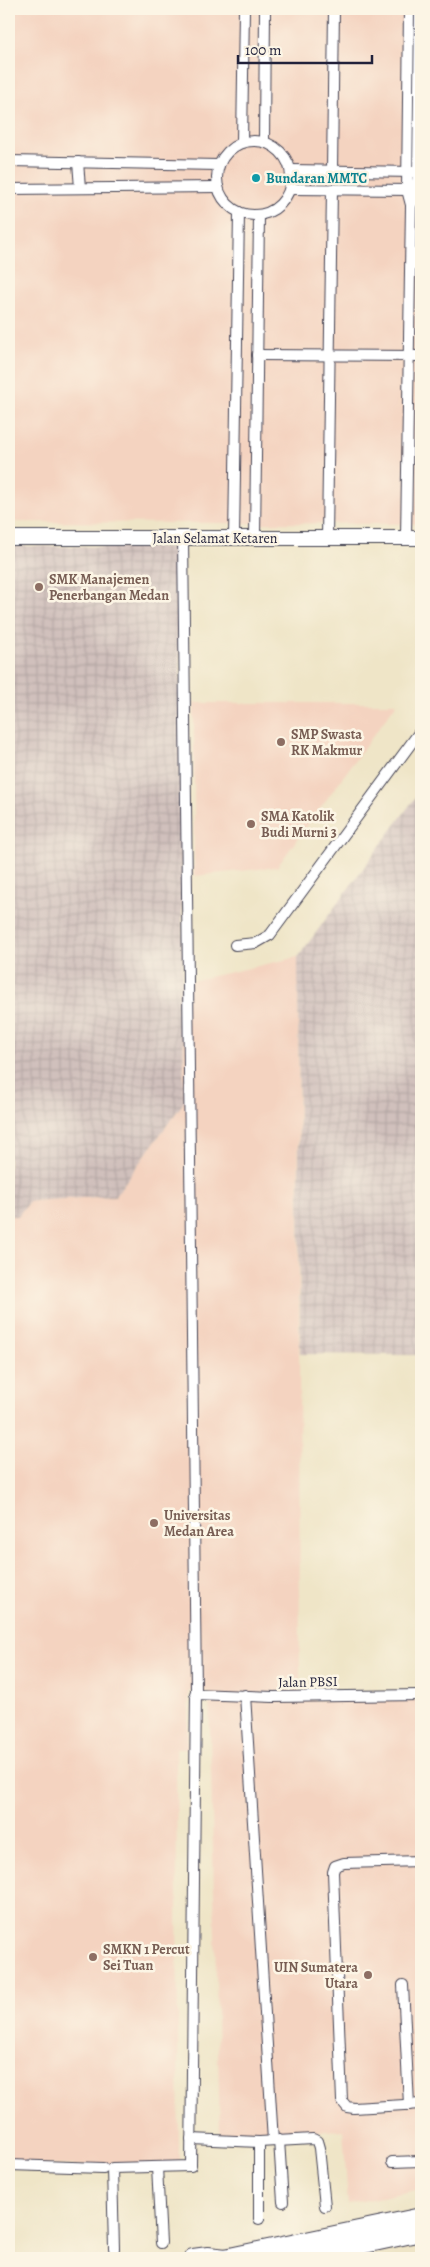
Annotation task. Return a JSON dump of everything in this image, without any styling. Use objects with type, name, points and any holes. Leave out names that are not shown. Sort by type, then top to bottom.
[{"type":"highway","points":[[193,2258],[208,2256],[225,2258],[421,2217]]},
{"type":"highway","points":[[299,2258],[421,2232]]},
{"type":"street","points":[[242,142],[244,9]]},
{"type":"street","points":[[264,142],[265,9]]},
{"type":"street","points":[[332,171],[334,9]]},
{"type":"street","points":[[409,9],[408,172],[415,190]]},
{"type":"street","points":[[406,538],[411,205],[420,172],[420,9]]},
{"type":"street","points":[[242,142],[264,142],[281,152],[290,170],[290,188],[279,205],[259,215],[239,212],[226,202],[218,186],[218,165],[227,152],[242,142]]},
{"type":"street","points":[[9,161],[218,165]]},
{"type":"street","points":[[78,162],[80,188]]},
{"type":"street","points":[[290,170],[420,172]]},
{"type":"street","points":[[9,189],[218,186]]},
{"type":"street","points":[[290,188],[415,190]]},
{"type":"street","points":[[327,538],[332,189]]},
{"type":"street","points":[[234,538],[239,212]]},
{"type":"street","points":[[255,538],[259,215]]},
{"type":"street","points":[[257,355],[421,356]]},
{"type":"street","name":"Jalan Selamat Ketaren","points":[[9,538],[421,538]]},
{"type":"street","points":[[114,2249],[112,2168],[191,2166],[195,1694],[183,538]]},
{"type":"street","points":[[235,945],[256,943],[270,935],[421,730]]},
{"type":"street","name":"Jalan PBSI","points":[[195,1694],[273,1697],[421,1695]]},
{"type":"street","points":[[245,1695],[276,2140],[283,2202]]},
{"type":"street","points":[[421,1861],[344,1863],[335,1866],[333,1872],[342,2101],[347,2107],[354,2108],[421,2104]]},
{"type":"street","points":[[403,1985],[409,2104]]},
{"type":"street","points":[[191,2139],[259,2142],[313,2139],[317,2141],[326,2206]]},
{"type":"street","points":[[259,2142],[260,2219]]},
{"type":"street","points":[[392,2162],[421,2161]]},
{"type":"street","points":[[9,2165],[103,2168]]},
{"type":"street","points":[[157,2168],[161,2243]]},
{"type":"shaded area","points":[[9,9],[421,9],[421,524],[9,522]]},
{"type":"shaded area","points":[[9,546],[179,547],[184,1102],[115,1196],[29,1201],[18,1216],[9,1216]]},
{"type":"shaded area","points":[[194,703],[397,703],[277,867],[194,876]]},
{"type":"shaded area","points":[[421,790],[421,1355],[300,1354],[298,957]]},
{"type":"shaded area","name":"Universitas Medan Area","points":[[298,957],[300,1700],[421,1699],[421,2189],[348,2204],[343,2130],[220,2136],[209,1692],[189,1691],[187,1749],[176,1749],[179,2166],[9,2165],[9,1216],[18,1216],[29,1201],[115,1196],[184,1102],[183,983]]},
{"type":"place","name":"Bundaran MMTC","points":[[256,178]]},
{"type":"place","name":"SMK Manajemen Penerbangan Medan","points":[[39,587]]},
{"type":"place","name":"SMP Swasta RK Makmur","points":[[281,742]]},
{"type":"place","name":"SMA Katolik Budi Murni 3","points":[[251,824]]},
{"type":"place","name":"Universitas Medan Area","points":[[154,1523]]},
{"type":"place","name":"SMKN 1 Percut Sei Tuan","points":[[93,1957]]},
{"type":"place","name":"UIN Sumatera Utara","points":[[368,1975]]}]
